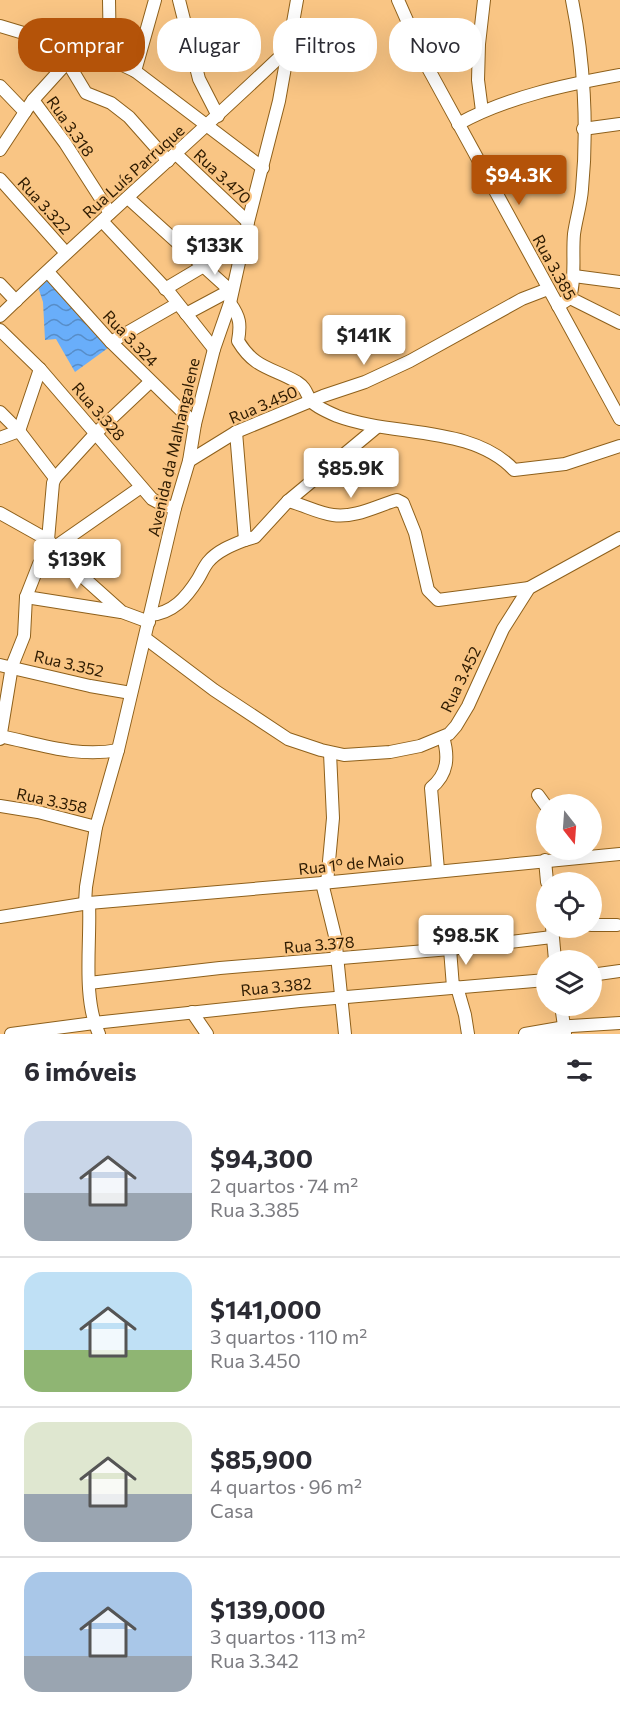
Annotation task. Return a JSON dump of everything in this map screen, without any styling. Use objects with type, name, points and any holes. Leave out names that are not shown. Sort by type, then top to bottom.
[{"type":"street","points":[[109,0],[110,18]]},
{"type":"street","points":[[145,36],[155,0]]},
{"type":"street","points":[[179,0],[200,79],[218,116]]},
{"type":"street","name":"Avenida da Malhangalene","points":[[293,18],[297,0]]},
{"type":"street","points":[[482,111],[478,80],[484,0]]},
{"type":"street","points":[[558,306],[570,298],[574,276],[575,228],[583,175],[584,129],[579,33],[572,0]]},
{"type":"street","name":"Rua 3.385","points":[[400,1],[428,68],[620,418]]},
{"type":"street","points":[[0,26],[18,31]]},
{"type":"street","name":"Rua Luís Parruque","points":[[0,316],[66,253],[208,126],[273,63]]},
{"type":"street","points":[[33,100],[59,72]]},
{"type":"street","name":"Rua 3.470","points":[[73,72],[86,93],[111,103],[129,117],[247,228]]},
{"type":"street","points":[[136,72],[263,168]]},
{"type":"street","name":"Avenida da Malhangalene","points":[[96,1028],[89,983],[86,887],[96,827],[118,750],[214,349],[263,168],[284,72]]},
{"type":"street","points":[[458,124],[482,111],[582,82],[620,75]]},
{"type":"street","name":"Rua 3.318","points":[[0,86],[25,112],[33,100],[65,143],[106,217],[214,349]]},
{"type":"street","points":[[0,150],[25,112]]},
{"type":"street","points":[[584,129],[620,124]]},
{"type":"street","name":"Rua 3.322","points":[[0,179],[66,253]]},
{"type":"street","points":[[128,198],[230,295],[240,319],[238,341],[247,356],[276,374],[302,385],[311,402],[337,415],[377,427],[472,443],[504,459],[514,470],[565,464],[620,446]]},
{"type":"street","points":[[165,289],[202,267],[247,228]]},
{"type":"street","name":"Rua 3.324","points":[[48,272],[111,342],[195,424]]},
{"type":"street","points":[[574,276],[620,282]]},
{"type":"street","points":[[0,284],[16,301]]},
{"type":"street","name":"Rua 3.450","points":[[189,460],[236,432],[365,382],[411,361],[522,299],[548,289]]},
{"type":"street","points":[[186,314],[230,295]]},
{"type":"street","points":[[570,298],[620,323]]},
{"type":"street","points":[[111,342],[177,303]]},
{"type":"street","name":"Rua 3.328","points":[[0,330],[40,369],[152,500],[175,508]]},
{"type":"street","points":[[19,431],[40,369]]},
{"type":"street","points":[[51,544],[55,478],[96,433],[150,382]]},
{"type":"street","points":[[0,412],[19,431],[55,478]]},
{"type":"street","points":[[26,597],[122,612],[149,619],[162,614],[173,608],[196,582],[207,563],[220,552],[255,537],[288,501],[377,427]]},
{"type":"street","points":[[0,438],[19,431]]},
{"type":"street","points":[[236,432],[245,540]]},
{"type":"street","points":[[118,750],[105,753],[72,752],[0,737],[6,666],[24,636],[26,597],[39,564],[51,544],[141,487]]},
{"type":"street","points":[[288,501],[339,515],[351,515],[397,500],[403,503],[415,533],[429,590],[438,600],[529,588]]},
{"type":"street","points":[[0,513],[51,544],[122,612]]},
{"type":"street","name":"Rua 3.452","points":[[145,638],[214,690],[288,739],[330,753],[344,755],[390,752],[420,746],[443,738],[456,726],[503,629],[529,588],[620,538]]},
{"type":"street","name":"Rua 3.352","points":[[6,666],[90,686],[131,693]]},
{"type":"street","points":[[438,870],[431,788],[437,783],[447,766],[443,738]]},
{"type":"street","points":[[330,753],[333,818],[324,883],[335,936],[345,1034]]},
{"type":"street","name":"Rua 3.358","points":[[0,806],[38,812],[96,827]]},
{"type":"street","name":"Rua 1º de Maio","points":[[0,917],[87,903],[620,854]]},
{"type":"street","points":[[545,861],[546,872]]},
{"type":"street","points":[[602,925],[618,925]]},
{"type":"street","name":"Rua 3.378","points":[[89,983],[220,968],[450,949],[536,935]]},
{"type":"street","points":[[450,949],[455,987],[465,1015],[468,1034]]},
{"type":"street","points":[[602,973],[620,971]]},
{"type":"street","name":"Rua 3.382","points":[[10,1034],[96,1028],[192,1012],[342,996],[536,981]]},
{"type":"street","points":[[192,1012],[207,1034]]},
{"type":"street","points":[[563,1016],[565,1031]]},
{"type":"street","points":[[525,1034],[620,1023]]},
{"type":"water","points":[[49,278],[108,348],[75,372],[56,339],[45,340],[43,302],[38,287]]}]
